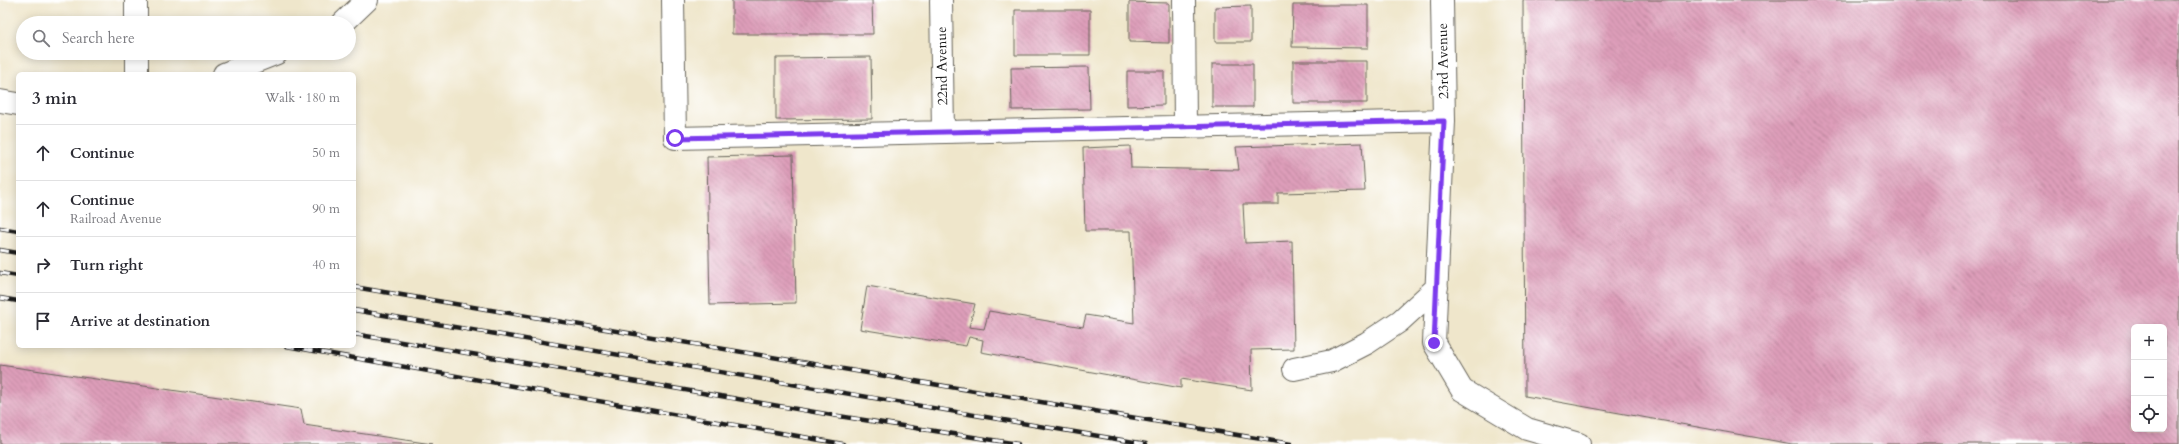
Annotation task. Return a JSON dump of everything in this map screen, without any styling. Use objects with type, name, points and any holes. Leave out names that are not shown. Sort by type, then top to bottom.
[{"type":"street","points":[[136,0],[136,16]]},
{"type":"street","points":[[350,16],[367,0]]},
{"type":"street","points":[[673,0],[675,138],[1444,121]]},
{"type":"street","name":"22nd Avenue","points":[[942,0],[943,132]]},
{"type":"street","points":[[1184,0],[1185,127]]},
{"type":"street","name":"23rd Avenue","points":[[1442,0],[1444,121],[1434,343],[1462,390],[1527,429],[1579,444]]},
{"type":"street","points":[[137,60],[137,72]]},
{"type":"street","points":[[229,72],[259,60]]},
{"type":"street","points":[[0,101],[16,104]]},
{"type":"street","points":[[1294,369],[1332,361],[1367,343],[1400,321],[1437,287]]},
{"type":"building","points":[[732,0],[872,0],[873,34],[732,34]]},
{"type":"building","points":[[1523,0],[2179,0],[2179,444],[1792,444],[1525,396]]},
{"type":"building","points":[[1129,2],[1169,3],[1169,43],[1129,42]]},
{"type":"building","points":[[1293,5],[1368,5],[1368,48],[1292,47]]},
{"type":"building","points":[[1251,6],[1251,42],[1215,42],[1215,7]]},
{"type":"building","points":[[1015,10],[1090,10],[1090,55],[1015,55]]},
{"type":"building","points":[[871,57],[872,119],[776,120],[776,58]]},
{"type":"building","points":[[1293,61],[1367,61],[1367,103],[1293,103]]},
{"type":"building","points":[[1212,64],[1253,64],[1253,107],[1212,107]]},
{"type":"building","points":[[1089,67],[1090,109],[1012,110],[1011,68]]},
{"type":"building","points":[[1127,71],[1164,71],[1164,105],[1127,106]]},
{"type":"building","points":[[1362,143],[1365,191],[1278,193],[1278,204],[1243,204],[1245,243],[1292,241],[1294,349],[1251,350],[1252,390],[1181,379],[1181,388],[981,352],[983,340],[969,337],[966,346],[860,329],[867,286],[975,304],[969,327],[984,329],[989,311],[1083,327],[1086,315],[1134,323],[1131,231],[1085,231],[1083,148],[1130,146],[1131,168],[1239,170],[1236,147]]},
{"type":"building","points":[[793,155],[796,303],[710,305],[707,157]]},
{"type":"building","points":[[0,365],[301,409],[304,425],[432,444],[0,444]]},
{"type":"railway","points":[[0,228],[16,231]]},
{"type":"railway","points":[[0,250],[16,253]]},
{"type":"railway","points":[[0,273],[16,276]]},
{"type":"railway","points":[[356,287],[1291,444]]},
{"type":"railway","points":[[0,298],[16,301]]},
{"type":"railway","points":[[356,310],[1146,444]]},
{"type":"railway","points":[[356,334],[832,415],[1018,444]]},
{"type":"railway","points":[[297,348],[843,444]]},
{"type":"route","points":[[675,138],[1444,121],[1434,343]]}]
